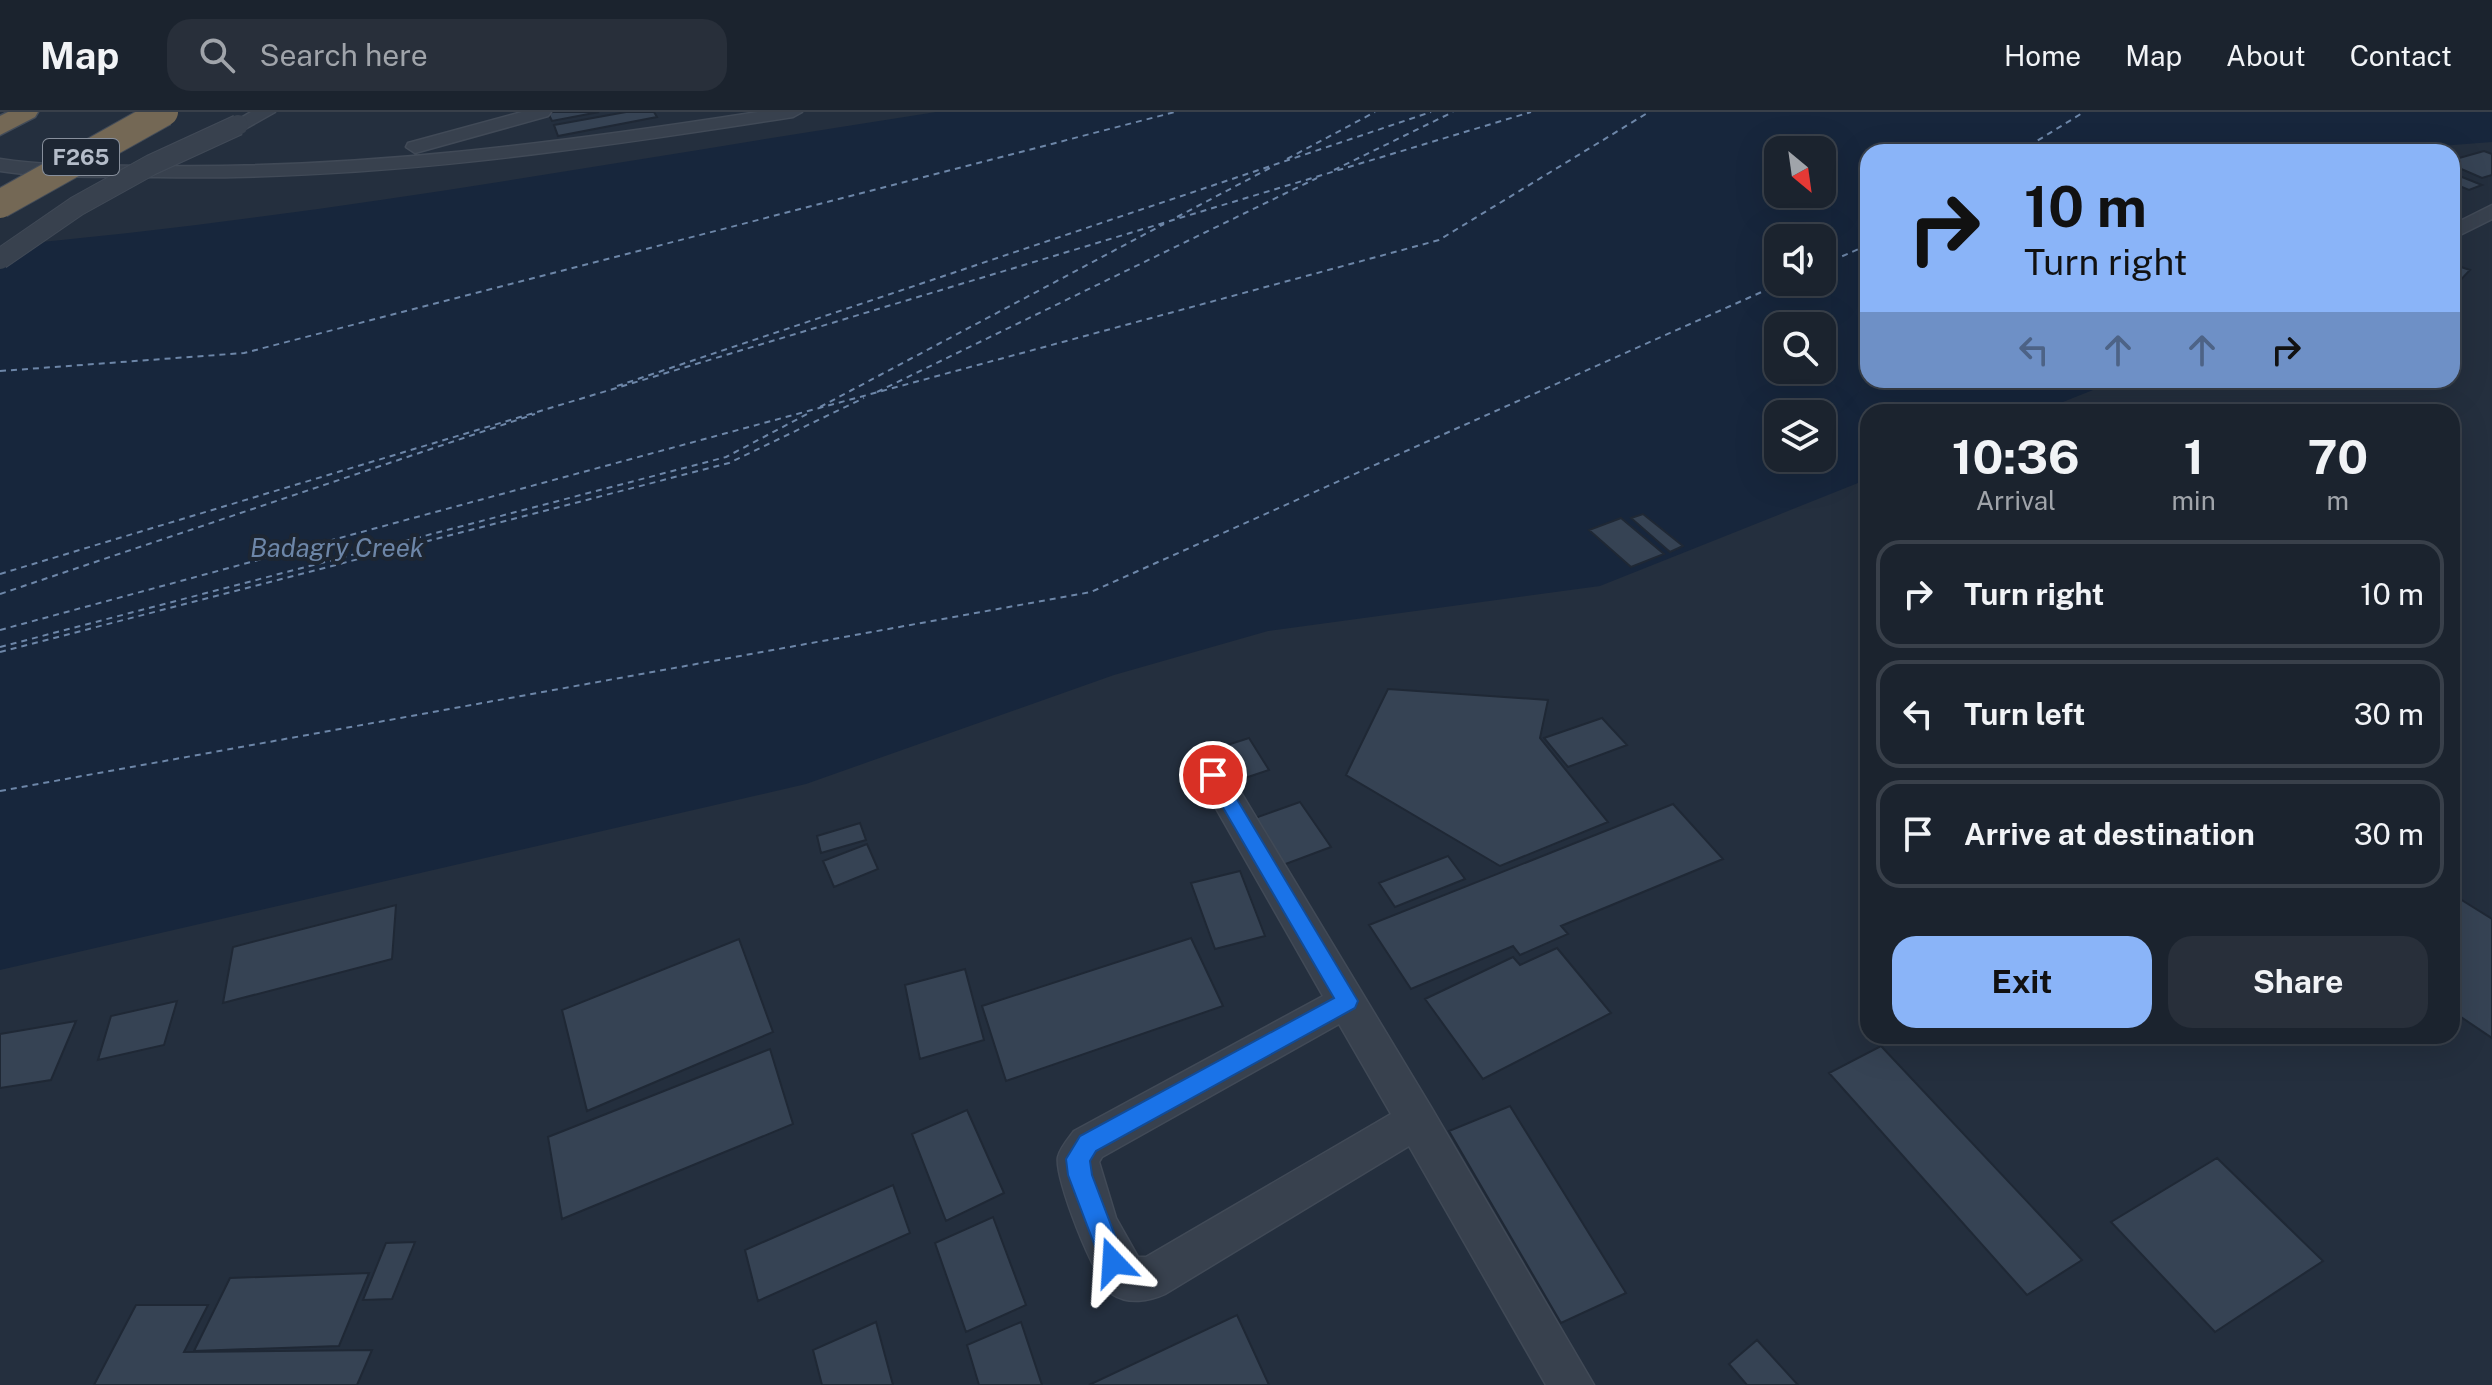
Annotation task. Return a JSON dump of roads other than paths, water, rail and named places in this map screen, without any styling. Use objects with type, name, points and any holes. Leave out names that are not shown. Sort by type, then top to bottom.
[{"type":"highway","name":"F265","points":[[0,127],[26,112]]},
{"type":"highway","name":"F265","points":[[0,204],[164,112]]},
{"type":"lane","points":[[0,259],[77,206],[151,165],[266,112]]},
{"type":"lane","points":[[307,170],[412,147],[542,112]]},
{"type":"lane","points":[[0,165],[199,174],[307,170],[504,153],[793,112]]},
{"type":"lane","points":[[2460,229],[2492,211]]},
{"type":"lane","points":[[1213,775],[1571,1385]]},
{"type":"lane","points":[[1347,1001],[1088,1144],[1078,1159],[1080,1175],[1113,1262],[1127,1278],[1150,1279],[1417,1120]]},
{"type":"water","name":"Badagry Creek","points":[[936,112],[2492,112],[2492,142],[2460,144],[1860,144],[1860,388],[2098,388],[2058,404],[1860,404],[1860,482],[1600,586],[1268,631],[1114,675],[806,784],[0,970],[0,246],[352,204]]}]
